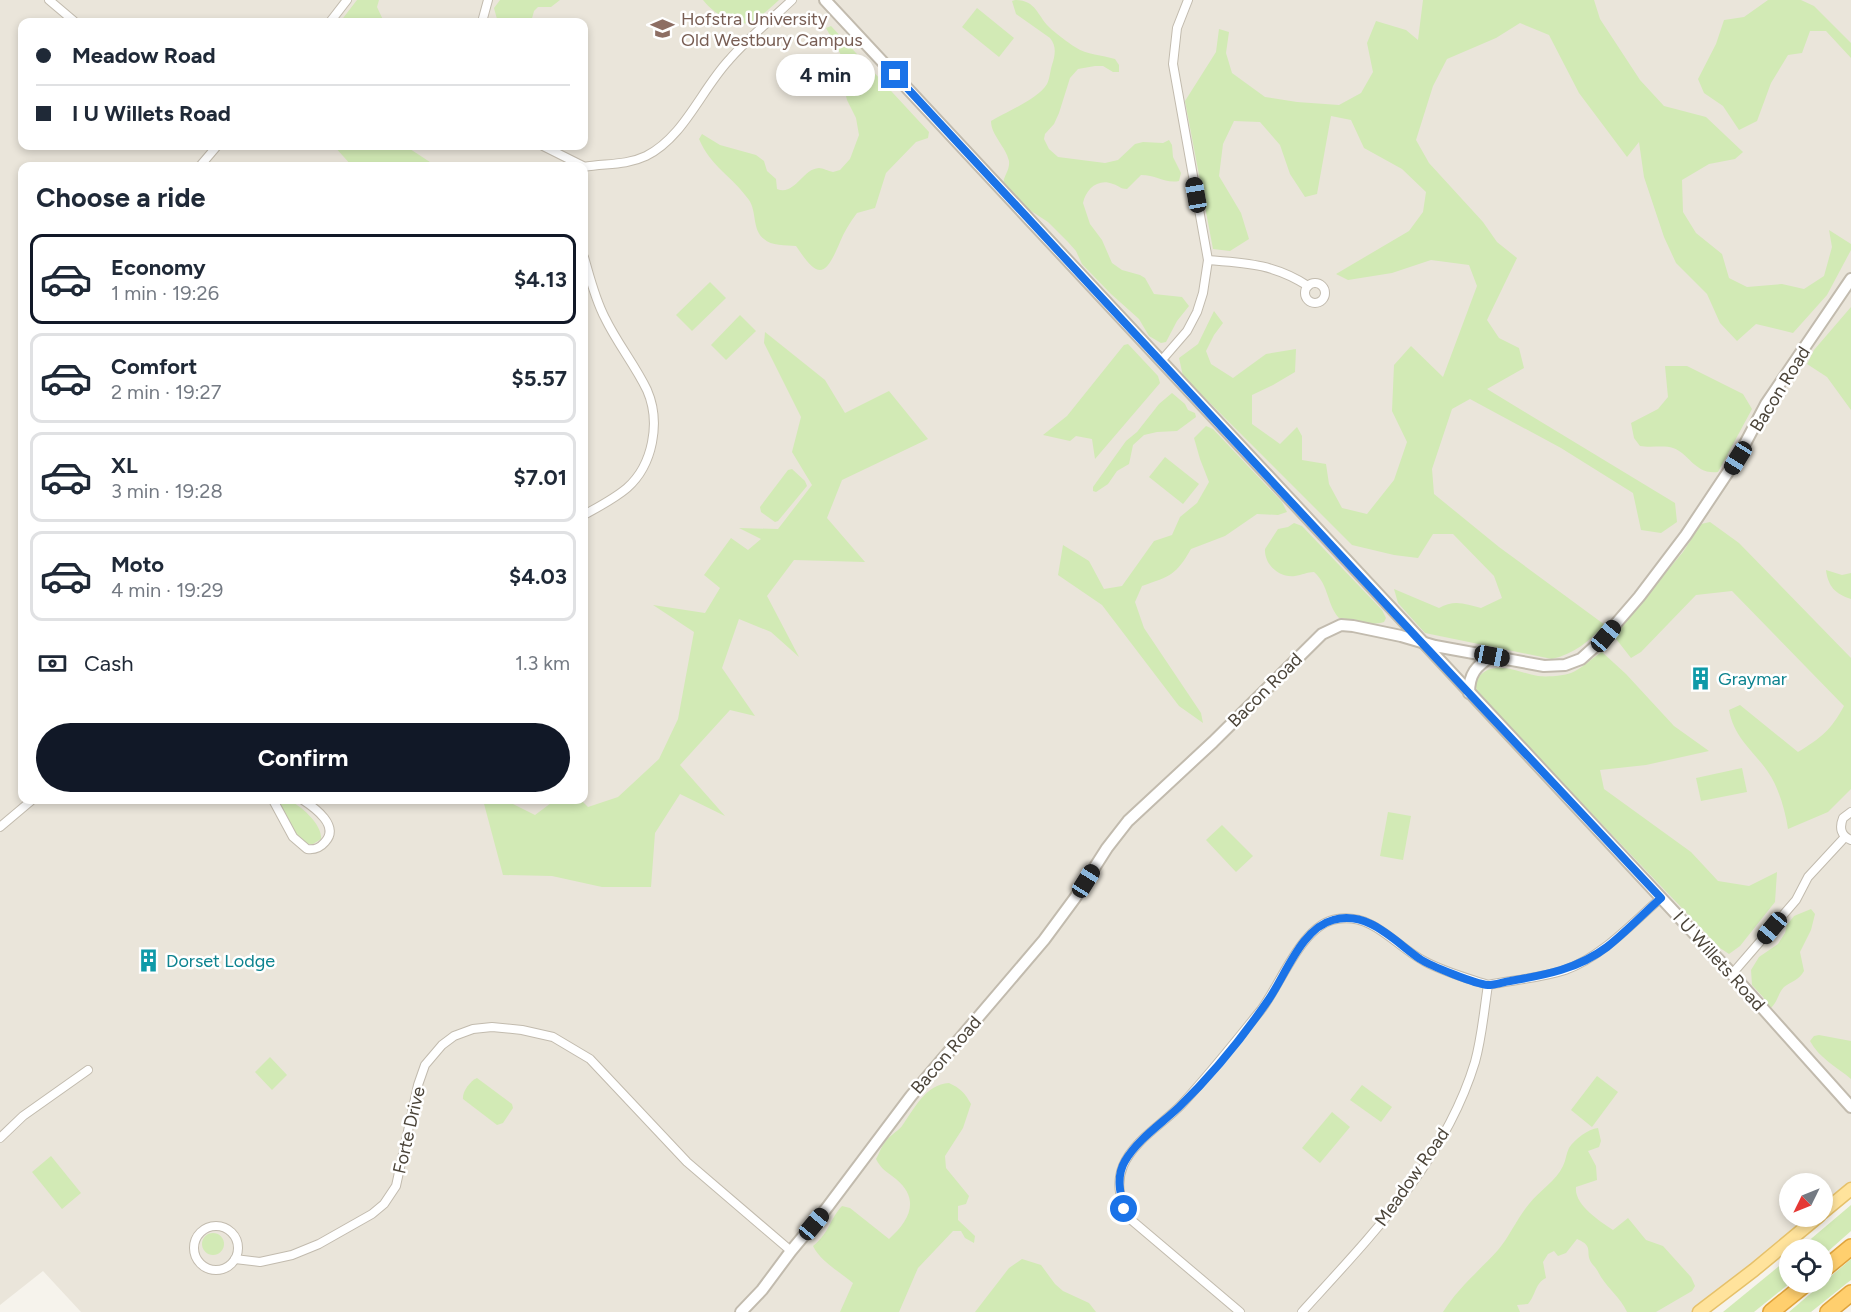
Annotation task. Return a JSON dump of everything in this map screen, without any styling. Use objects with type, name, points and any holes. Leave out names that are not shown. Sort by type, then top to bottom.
[{"type":"highway","points":[[1833,1262],[1851,1247]]},
{"type":"highway","points":[[1771,1312],[1794,1293]]},
{"type":"highway","points":[[1828,1312],[1851,1293]]},
{"type":"main road","points":[[1833,1205],[1851,1189]]},
{"type":"main road","points":[[1699,1312],[1806,1227]]},
{"type":"street","points":[[49,0],[70,18]]},
{"type":"street","points":[[333,18],[347,0]]},
{"type":"street","points":[[483,18],[488,0]]},
{"type":"street","points":[[588,167],[624,164],[648,155],[661,146],[675,133],[728,60],[792,0]]},
{"type":"street","name":"I U Willets Road","points":[[825,0],[1732,974],[1851,1107]]},
{"type":"street","points":[[1161,361],[1187,331],[1197,312],[1208,260],[1173,64],[1177,28],[1188,0]]},
{"type":"street","points":[[203,162],[214,150]]},
{"type":"street","points":[[551,150],[573,162]]},
{"type":"street","points":[[1208,260],[1263,266],[1287,274],[1308,286]]},
{"type":"street","points":[[588,269],[605,319],[641,379],[654,413],[654,437],[641,471],[626,489],[588,513]]},
{"type":"street","name":"Bacon Road","points":[[741,1312],[762,1290],[826,1209],[911,1096],[1044,940],[1128,821],[1176,778],[1292,662],[1330,628],[1341,625],[1435,646],[1544,666],[1565,665],[1581,659],[1601,641],[1656,576],[1698,517],[1738,458],[1766,404],[1851,279]]},
{"type":"street","points":[[1469,693],[1469,680],[1473,670],[1492,656]]},
{"type":"street","points":[[0,828],[27,804]]},
{"type":"street","points":[[275,804],[293,837],[302,846],[312,850],[323,844],[330,831],[321,815],[308,804]]},
{"type":"street","points":[[1732,974],[1796,900],[1808,877],[1848,839],[1840,828],[1846,814],[1851,812]]},
{"type":"street","points":[[1240,1312],[1129,1218],[1124,1209],[1119,1176],[1133,1149],[1180,1106],[1219,1064],[1269,999],[1304,942],[1316,929],[1326,922],[1348,918],[1366,921],[1422,960],[1488,985],[1549,974],[1583,962],[1607,947],[1661,898]]},
{"type":"street","name":"Meadow Road","points":[[1302,1312],[1375,1231],[1440,1143],[1456,1113],[1475,1061],[1488,985]]},
{"type":"street","name":"Forte Drive","points":[[235,1259],[239,1246],[229,1229],[216,1225],[199,1234],[194,1247],[195,1254],[204,1266],[218,1270],[235,1259],[260,1262],[292,1255],[319,1244],[372,1214],[384,1204],[396,1186],[418,1085],[425,1065],[442,1045],[454,1036],[473,1029],[492,1027],[522,1030],[553,1037],[590,1059],[687,1162],[791,1251]]},
{"type":"street","points":[[0,1138],[23,1116],[88,1070]]},
{"type":"shaded area","points":[[0,0],[1851,0],[1851,1189],[1833,1204],[1833,1173],[1779,1173],[1779,1227],[1806,1227],[1791,1239],[1779,1239],[1779,1249],[1699,1312],[81,1312],[43,1271],[0,1305]]},
{"type":"green space","points":[[357,0],[379,0],[377,7],[382,18],[343,18]]},
{"type":"green space","points":[[500,0],[560,0],[551,7],[538,7],[532,18],[497,18],[494,8]]},
{"type":"green space","points":[[703,0],[779,0],[753,21],[740,23],[712,10]]},
{"type":"green space","points":[[1423,0],[1594,0],[1600,19],[1640,80],[1664,106],[1706,117],[1743,152],[1735,159],[1709,164],[1682,180],[1683,212],[1696,233],[1722,254],[1729,278],[1747,287],[1782,284],[1804,289],[1824,276],[1832,247],[1829,230],[1851,244],[1851,250],[1827,295],[1793,333],[1756,324],[1737,341],[1720,323],[1707,294],[1676,263],[1664,237],[1644,177],[1639,142],[1627,157],[1579,93],[1549,35],[1520,23],[1496,38],[1447,59],[1433,86],[1416,140],[1429,163],[1483,222],[1497,242],[1517,258],[1487,320],[1499,338],[1519,348],[1524,368],[1487,389],[1675,503],[1677,522],[1661,533],[1641,530],[1633,493],[1561,448],[1470,399],[1452,409],[1432,469],[1434,494],[1499,547],[1605,625],[1581,646],[1552,659],[1425,633],[1398,603],[1394,589],[1439,608],[1455,603],[1481,608],[1502,598],[1494,576],[1453,534],[1433,534],[1418,558],[1352,545],[1183,376],[1179,358],[1198,344],[1214,311],[1223,323],[1206,351],[1211,364],[1233,378],[1266,354],[1296,349],[1295,372],[1252,395],[1252,424],[1280,444],[1297,427],[1302,436],[1302,460],[1326,464],[1329,484],[1342,508],[1367,514],[1394,480],[1407,442],[1392,411],[1394,365],[1411,346],[1443,377],[1477,286],[1469,265],[1431,260],[1392,273],[1348,280],[1336,274],[1409,231],[1423,212],[1426,192],[1402,169],[1364,148],[1351,120],[1331,116],[1317,194],[1305,197],[1290,174],[1280,145],[1260,122],[1234,121],[1223,144],[1219,176],[1241,213],[1249,239],[1230,251],[1213,249],[1185,101],[1216,52],[1219,29],[1229,32],[1226,53],[1232,73],[1265,97],[1339,105],[1361,93],[1373,72],[1367,43],[1376,21],[1406,30],[1418,40]]},
{"type":"green space","points":[[1768,0],[1801,0],[1814,6],[1851,43],[1851,58],[1826,31],[1810,31],[1802,53],[1788,55],[1771,83],[1757,121],[1739,130],[1723,106],[1704,93],[1698,79],[1716,44],[1724,20],[1744,17]]},
{"type":"green space","points":[[1012,1],[1032,5],[1049,27],[1075,47],[1115,59],[1119,65],[1119,72],[1113,72],[1103,66],[1095,66],[1078,69],[1070,78],[1059,113],[1054,124],[1045,134],[1044,139],[1049,149],[1058,157],[1105,163],[1118,160],[1135,144],[1163,143],[1169,140],[1172,145],[1173,157],[1181,173],[1179,181],[1141,175],[1127,189],[1102,182],[1090,189],[1083,203],[1090,224],[1102,240],[1112,263],[1122,270],[1145,278],[1154,294],[1182,297],[1189,306],[1177,321],[1166,342],[1161,343],[1149,336],[1139,319],[1082,264],[1076,251],[1068,242],[1048,222],[1025,207],[1003,184],[1009,161],[993,131],[991,121],[1043,90],[1049,79],[1055,51],[1050,38],[1016,14]]},
{"type":"green space","points":[[977,8],[1014,38],[999,57],[962,27]]},
{"type":"green space","points":[[831,26],[929,132],[928,138],[916,142],[886,173],[875,208],[857,213],[845,231],[830,262],[821,270],[810,264],[796,246],[771,243],[760,235],[749,200],[709,157],[699,139],[702,134],[720,145],[756,155],[764,161],[767,171],[776,179],[777,189],[789,189],[813,169],[821,168],[833,172],[840,170],[850,159],[859,135],[856,118],[847,100],[841,76],[841,55],[826,28]]},
{"type":"green space","points":[[338,150],[412,150],[430,162],[348,162]]},
{"type":"green space","points":[[710,282],[726,298],[692,331],[676,315]]},
{"type":"green space","points":[[1851,307],[1851,410],[1827,377],[1807,364],[1814,350]]},
{"type":"green space","points":[[740,315],[756,331],[726,360],[711,345]]},
{"type":"green space","points":[[765,332],[825,380],[845,413],[889,391],[928,439],[842,480],[827,518],[865,562],[794,560],[767,596],[799,657],[771,632],[739,619],[722,668],[755,716],[730,710],[680,765],[725,816],[680,794],[655,833],[651,887],[602,887],[552,876],[503,875],[484,804],[513,804],[535,815],[550,804],[585,804],[588,807],[618,797],[659,759],[678,719],[694,632],[653,605],[705,613],[720,588],[704,575],[731,538],[748,550],[761,539],[739,528],[778,529],[812,485],[792,452],[801,417],[764,343]]},
{"type":"green space","points":[[1128,344],[1158,376],[1160,383],[1095,459],[1092,439],[1076,436],[1070,441],[1043,435],[1067,416],[1124,345]]},
{"type":"green space","points":[[1665,366],[1687,366],[1743,394],[1752,409],[1718,472],[1710,472],[1698,467],[1673,448],[1640,446],[1634,438],[1631,423],[1658,409],[1668,397]]},
{"type":"green space","points":[[1172,393],[1185,404],[1188,410],[1195,413],[1196,417],[1177,431],[1144,435],[1133,445],[1129,464],[1117,471],[1108,484],[1096,492],[1093,491],[1093,487],[1126,441]]},
{"type":"green space","points":[[1206,426],[1213,429],[1282,502],[1287,512],[1278,515],[1257,514],[1225,536],[1191,549],[1172,574],[1142,586],[1135,602],[1144,628],[1201,713],[1203,723],[1179,706],[1102,605],[1058,575],[1063,545],[1089,561],[1104,589],[1122,586],[1154,541],[1172,535],[1180,517],[1197,503],[1209,482],[1194,438]]},
{"type":"green space","points":[[1165,457],[1199,484],[1183,504],[1149,477]]},
{"type":"green space","points":[[792,469],[805,481],[807,486],[775,522],[761,512],[760,507],[788,470]]},
{"type":"green space","points":[[1710,522],[1739,543],[1851,658],[1851,789],[1828,812],[1788,829],[1775,785],[1735,728],[1729,710],[1740,705],[1798,752],[1825,733],[1844,706],[1732,591],[1696,595],[1641,652],[1631,658],[1613,635],[1683,552],[1701,524]]},
{"type":"green space","points":[[1294,523],[1302,526],[1382,610],[1386,618],[1384,622],[1367,623],[1339,618],[1323,583],[1314,572],[1289,576],[1283,575],[1270,565],[1265,549],[1278,529]]},
{"type":"green space","points":[[1826,570],[1842,575],[1851,573],[1851,599],[1833,589],[1828,581]]},
{"type":"green space","points":[[1602,652],[1626,674],[1674,726],[1709,751],[1646,765],[1600,770],[1604,789],[1691,852],[1718,881],[1749,886],[1777,872],[1775,902],[1740,946],[1729,954],[1720,948],[1477,693],[1475,681],[1489,670],[1504,668],[1538,676],[1564,675],[1575,671]]},
{"type":"green space","points":[[1742,768],[1747,792],[1701,801],[1696,778]]},
{"type":"green space","points":[[279,804],[295,804],[304,810],[318,827],[321,839],[313,844],[304,844],[296,836]]},
{"type":"green space","points":[[1388,812],[1411,816],[1403,860],[1380,856]]},
{"type":"green space","points":[[1222,825],[1253,856],[1236,872],[1206,840]]},
{"type":"green space","points":[[1811,909],[1815,914],[1811,930],[1800,952],[1804,971],[1784,987],[1770,1009],[1766,1008],[1764,998],[1752,985],[1751,970],[1759,957],[1778,944],[1794,916]]},
{"type":"green space","points":[[1814,1036],[1851,1041],[1851,1079],[1814,1047],[1810,1041]]},
{"type":"green space","points":[[270,1057],[287,1075],[272,1090],[255,1072]]},
{"type":"green space","points":[[1597,1076],[1618,1092],[1592,1127],[1571,1110]]},
{"type":"green space","points":[[477,1078],[512,1104],[513,1108],[503,1123],[497,1125],[463,1099],[467,1087]]},
{"type":"green space","points":[[949,1083],[962,1091],[971,1104],[963,1128],[945,1156],[946,1168],[969,1196],[966,1204],[958,1206],[958,1220],[975,1236],[974,1243],[965,1238],[961,1231],[953,1231],[918,1268],[899,1312],[840,1312],[853,1283],[825,1262],[813,1246],[823,1236],[842,1206],[850,1208],[889,1239],[902,1225],[909,1210],[908,1195],[904,1187],[882,1168],[876,1159],[882,1146],[902,1126],[921,1098],[941,1084]]},
{"type":"green space","points":[[1362,1085],[1392,1107],[1381,1122],[1350,1100]]},
{"type":"green space","points":[[1332,1112],[1350,1127],[1320,1163],[1302,1148]]},
{"type":"green space","points":[[1598,1128],[1601,1141],[1599,1147],[1588,1151],[1596,1166],[1597,1180],[1576,1187],[1579,1200],[1589,1212],[1613,1230],[1628,1218],[1646,1240],[1663,1246],[1691,1277],[1695,1286],[1692,1291],[1656,1312],[1627,1312],[1590,1261],[1586,1245],[1577,1239],[1566,1253],[1558,1256],[1554,1251],[1548,1254],[1543,1262],[1546,1278],[1542,1280],[1528,1304],[1517,1305],[1520,1312],[1443,1312],[1462,1287],[1498,1250],[1533,1199],[1556,1176],[1572,1145],[1586,1132]]},
{"type":"green space","points":[[51,1156],[81,1193],[62,1209],[32,1172]]},
{"type":"green space","points":[[1851,1205],[1851,1231],[1833,1247],[1833,1239],[1811,1239],[1825,1227],[1833,1227],[1833,1220]]},
{"type":"green space","points":[[213,1233],[221,1236],[224,1244],[221,1252],[213,1255],[205,1252],[202,1244],[205,1236]]},
{"type":"green space","points":[[1022,1259],[1041,1265],[1063,1291],[1089,1303],[1096,1312],[975,1312],[1009,1268]]},
{"type":"green space","points":[[1851,1259],[1851,1280],[1811,1312],[1789,1312],[1811,1293],[1833,1293],[1833,1274]]},
{"type":"green space","points":[[1779,1266],[1779,1292],[1754,1312],[1723,1312]]},
{"type":"place","name":"Hofstra University Old Westbury Campus","points":[[663,29]]},
{"type":"place","name":"Graymar","points":[[1700,679]]},
{"type":"place","name":"Dorset Lodge","points":[[148,961]]},
{"type":"route","points":[[895,75],[1661,898],[1607,947],[1583,962],[1549,974],[1488,985],[1422,960],[1366,921],[1348,918],[1326,922],[1304,942],[1269,999],[1219,1064],[1180,1106],[1133,1149],[1119,1176],[1124,1209]]}]
